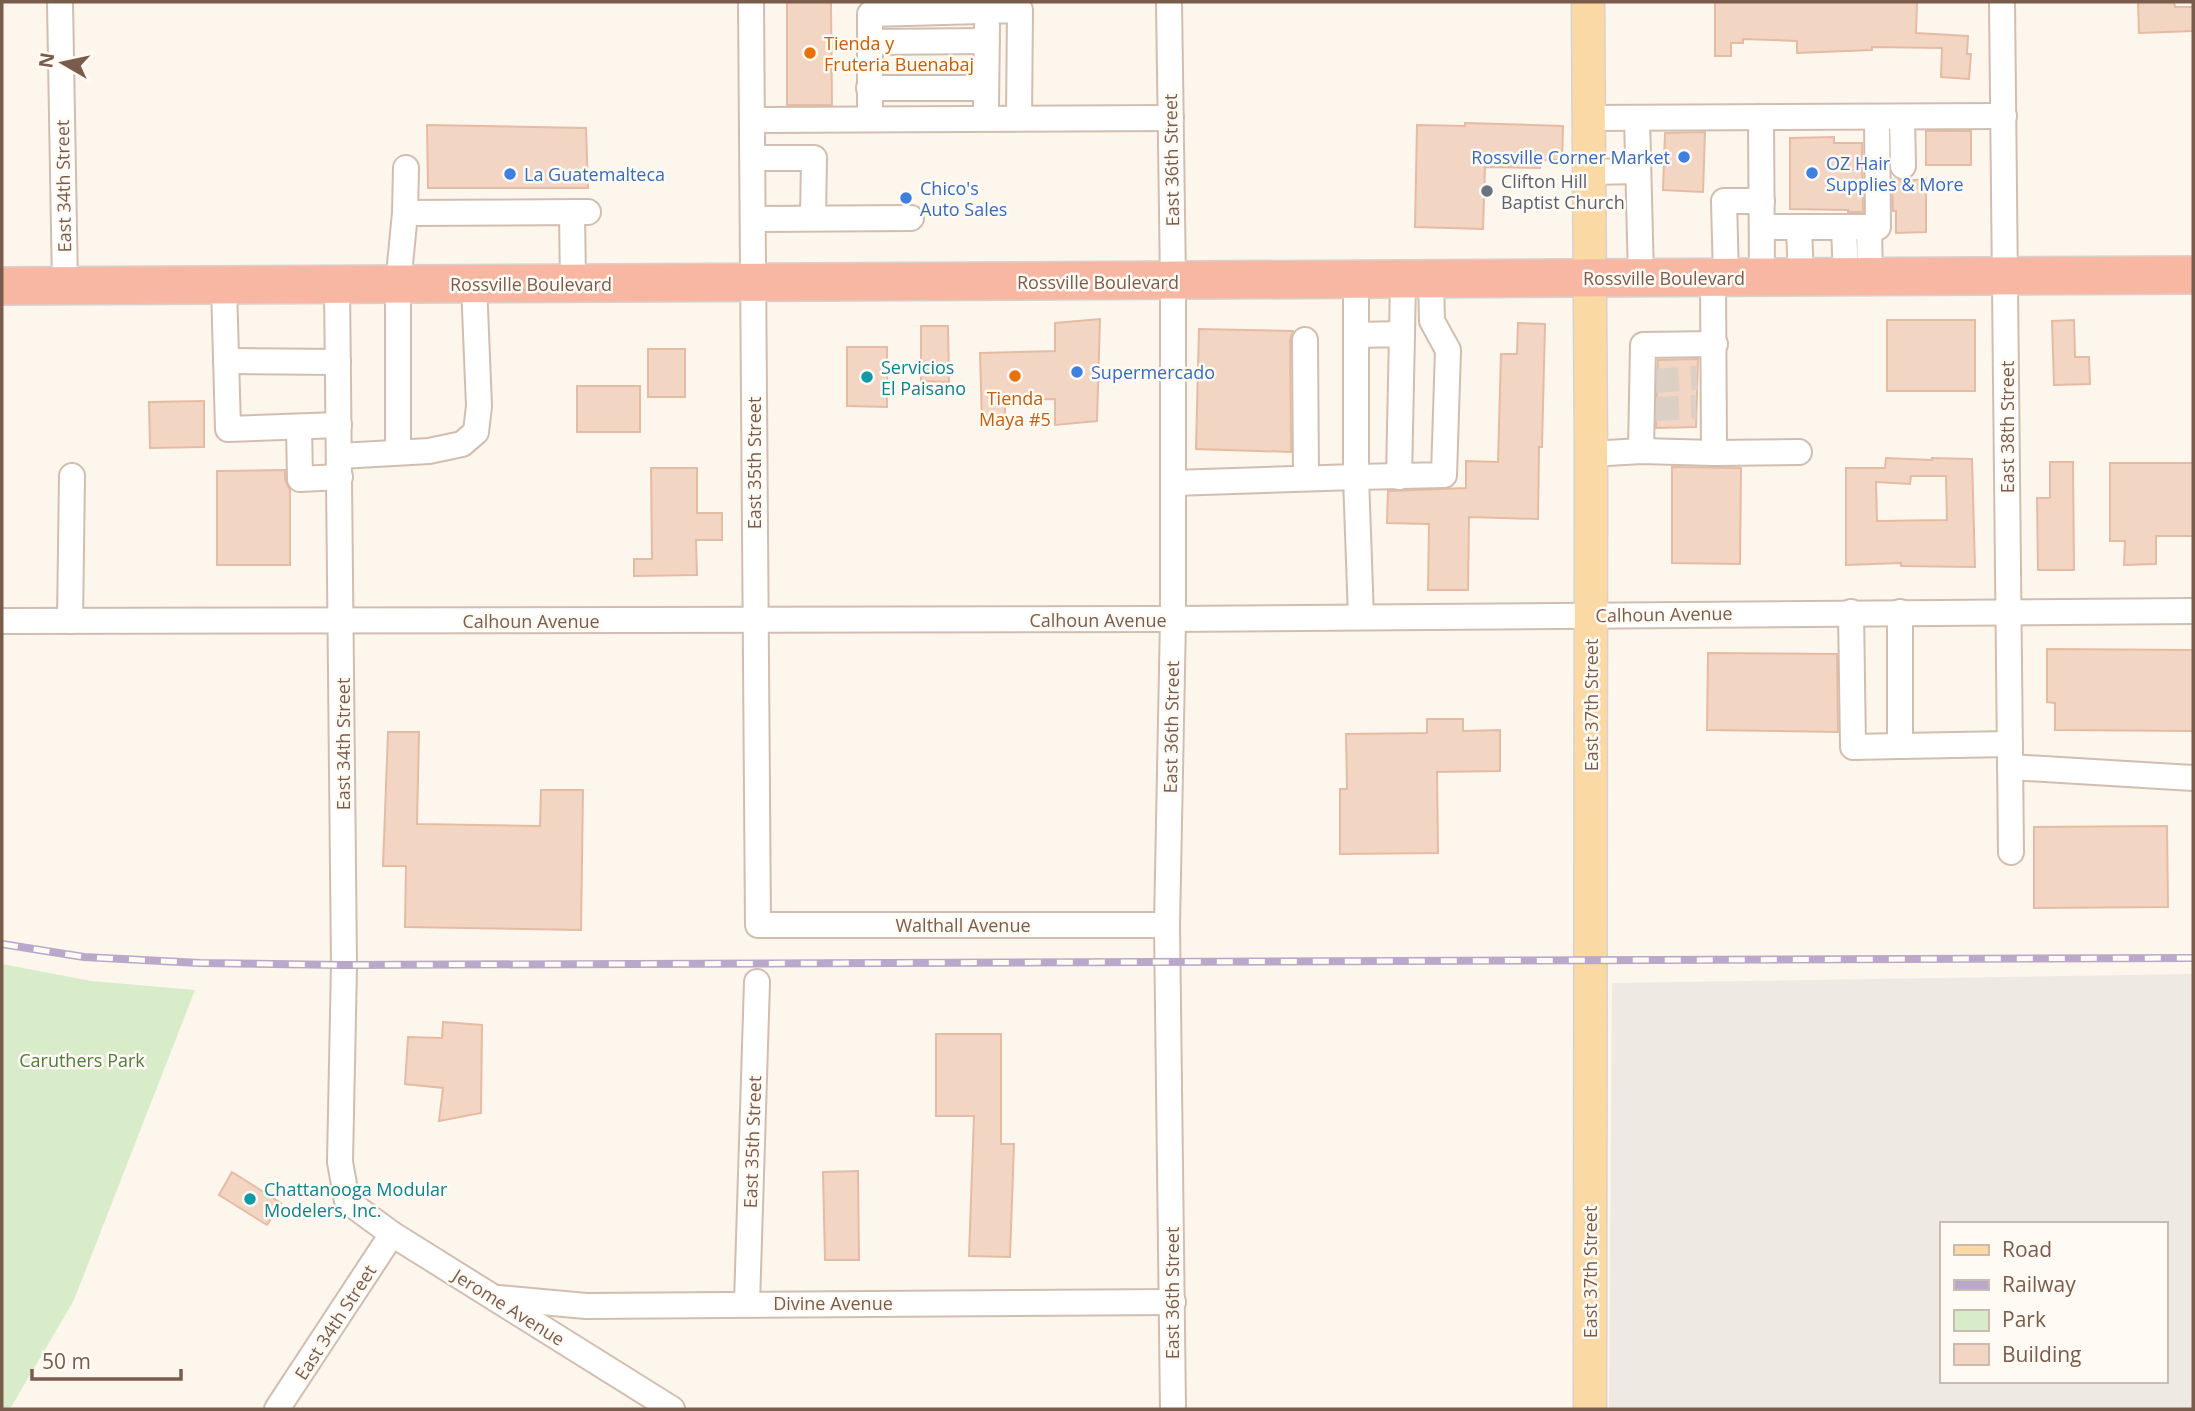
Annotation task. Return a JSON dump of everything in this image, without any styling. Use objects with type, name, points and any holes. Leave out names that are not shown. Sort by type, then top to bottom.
[{"type":"highway","name":"Rossville Boulevard","points":[[2,286],[2193,275]]},
{"type":"main road","name":"East 37th Street","points":[[1588,2],[1592,615],[1590,1409]]},
{"type":"street","name":"East 34th Street","points":[[60,2],[65,286]]},
{"type":"street","name":"East 35th Street","points":[[751,2],[758,925]]},
{"type":"street","name":"East 36th Street","points":[[1169,2],[1173,282],[1173,619],[1167,925],[1173,1409]]},
{"type":"street","name":"East 38th Street","points":[[2002,2],[2011,852]]},
{"type":"street","points":[[870,119],[870,14],[940,7],[988,11],[1020,10],[1019,118]]},
{"type":"street","points":[[986,118],[988,11]]},
{"type":"street","points":[[869,42],[987,41]]},
{"type":"street","points":[[869,88],[986,88]]},
{"type":"street","points":[[1589,118],[2004,116]]},
{"type":"street","points":[[1761,117],[1762,278]]},
{"type":"street","points":[[1889,117],[1903,166]]},
{"type":"street","points":[[1725,233],[1878,227],[1889,117]]},
{"type":"street","points":[[752,120],[1171,118]]},
{"type":"street","points":[[1637,118],[1641,278]]},
{"type":"street","points":[[753,158],[814,158],[813,218]]},
{"type":"street","points":[[398,452],[398,285],[405,214],[405,168]]},
{"type":"street","points":[[1590,172],[1638,171]]},
{"type":"street","points":[[1714,453],[1705,406],[1705,377],[1715,344],[1725,233],[1724,201],[1762,201]]},
{"type":"street","points":[[405,214],[580,212],[573,284]]},
{"type":"street","points":[[753,219],[911,218]]},
{"type":"street","points":[[1844,227],[1858,277]]},
{"type":"street","points":[[1858,277],[1869,227]]},
{"type":"street","points":[[1799,228],[1801,277]]},
{"type":"street","points":[[1356,280],[1356,477],[1361,617]]},
{"type":"street","points":[[1399,477],[1402,334],[1417,280]]},
{"type":"street","points":[[1173,483],[1444,475],[1448,350],[1432,321],[1417,280]]},
{"type":"street","points":[[299,427],[300,479],[398,452],[429,451],[463,444],[476,432],[479,406],[474,284]]},
{"type":"street","name":"East 34th Street","points":[[337,285],[344,965],[340,1162],[347,1201]]},
{"type":"street","points":[[223,286],[228,429],[339,425]]},
{"type":"street","points":[[1356,335],[1402,334]]},
{"type":"street","points":[[1305,340],[1306,477]]},
{"type":"street","points":[[1642,452],[1649,381],[1643,345],[1715,344]]},
{"type":"street","points":[[226,362],[338,362]]},
{"type":"street","points":[[1591,454],[1800,452]]},
{"type":"street","points":[[70,621],[72,477]]},
{"type":"street","name":"Calhoun Avenue","points":[[2,621],[754,621],[2009,610],[2193,611]]},
{"type":"street","points":[[1851,612],[1853,747],[1900,746],[2010,755],[2193,778]]},
{"type":"street","points":[[1900,612],[1900,746]]},
{"type":"street","name":"Walthall Avenue","points":[[758,925],[1167,925]]},
{"type":"street","name":"East 35th Street","points":[[747,1303],[757,982]]},
{"type":"street","name":"Jerome Avenue","points":[[347,1201],[393,1234],[494,1297],[646,1403],[672,1409]]},
{"type":"street","name":"East 34th Street","points":[[277,1409],[393,1234]]},
{"type":"street","name":"Divine Avenue","points":[[494,1297],[586,1306],[1172,1302]]},
{"type":"shaded area","points":[[2193,974],[2193,1409],[1609,1409],[1612,983]]},
{"type":"green space","name":"Caruthers Park","points":[[2,964],[91,981],[195,990],[74,1300],[10,1409],[2,1409]]},
{"type":"building","name":"Tienda y Fruteria Buenabaj","points":[[787,2],[831,2],[832,105],[787,105]]},
{"type":"building","points":[[1715,2],[1917,2],[1916,33],[1968,36],[1967,54],[1971,54],[1969,79],[1941,77],[1942,48],[1872,47],[1872,50],[1797,53],[1797,41],[1743,39],[1743,43],[1731,43],[1731,56],[1715,56]]},
{"type":"building","points":[[2138,2],[2174,2],[2175,7],[2193,7],[2193,31],[2139,33]]},
{"type":"building","points":[[1465,123],[1563,126],[1562,160],[1540,160],[1540,168],[1485,167],[1483,229],[1415,227],[1417,125],[1465,126]]},
{"type":"building","points":[[427,125],[586,128],[588,188],[428,188]]},
{"type":"building","points":[[1926,131],[1971,131],[1971,165],[1926,165]]},
{"type":"building","name":"Rossville Corner Market","points":[[1705,132],[1703,192],[1663,190],[1665,133]]},
{"type":"building","name":"OZ Hair Supplies & More","points":[[1834,137],[1834,143],[1862,143],[1863,212],[1790,209],[1790,138]]},
{"type":"building","points":[[1892,179],[1926,179],[1926,232],[1896,233]]},
{"type":"building","points":[[1100,319],[1097,421],[1055,425],[1055,399],[1005,400],[1005,423],[982,423],[980,353],[1055,351],[1055,323]]},
{"type":"building","points":[[1887,320],[1975,320],[1975,391],[1887,391]]},
{"type":"building","points":[[2074,320],[2075,357],[2089,357],[2090,384],[2054,385],[2052,321]]},
{"type":"building","points":[[1518,323],[1545,324],[1538,519],[1469,517],[1468,590],[1428,590],[1429,524],[1387,523],[1388,491],[1466,488],[1466,461],[1498,462],[1501,354],[1517,354]]},
{"type":"building","points":[[921,326],[948,326],[949,382],[921,381]]},
{"type":"building","points":[[1199,329],[1293,331],[1290,340],[1291,452],[1196,449]]},
{"type":"building","name":"Servicios El Paisano","points":[[847,347],[887,347],[887,407],[847,406]]},
{"type":"building","points":[[648,349],[685,349],[685,397],[648,397]]},
{"type":"building","points":[[1698,359],[1696,427],[1656,428],[1658,360]]},
{"type":"building","points":[[577,386],[640,386],[640,432],[577,432]]},
{"type":"building","points":[[204,401],[204,447],[150,448],[149,402]]},
{"type":"building","points":[[1886,458],[1972,459],[1975,567],[1901,566],[1901,563],[1846,565],[1846,468],[1885,468]],"holes":[[[1911,476],[1946,476],[1947,520],[1877,521],[1876,482],[1910,484]]]},
{"type":"building","points":[[2050,462],[2073,462],[2074,570],[2038,570],[2037,498],[2050,498]]},
{"type":"building","points":[[2110,463],[2193,463],[2193,536],[2156,536],[2156,564],[2124,565],[2125,541],[2110,541]]},
{"type":"building","points":[[1672,467],[1741,468],[1740,564],[1672,563]]},
{"type":"building","points":[[651,468],[697,468],[697,513],[722,513],[722,540],[696,540],[697,575],[634,576],[634,559],[652,559]]},
{"type":"building","points":[[285,470],[285,480],[290,490],[290,565],[217,565],[217,471]]},
{"type":"building","points":[[2047,649],[2193,650],[2193,731],[2055,730],[2055,703],[2047,702]]},
{"type":"building","points":[[1708,653],[1837,654],[1838,732],[1707,730]]},
{"type":"building","points":[[1427,719],[1463,719],[1463,731],[1500,730],[1500,771],[1437,772],[1438,853],[1340,854],[1340,789],[1347,789],[1346,734],[1427,733]]},
{"type":"building","points":[[388,732],[419,732],[417,824],[540,826],[541,790],[583,790],[581,930],[405,927],[406,866],[383,866]]},
{"type":"building","points":[[2167,826],[2168,907],[2034,908],[2034,827]]},
{"type":"building","points":[[443,1022],[482,1025],[481,1113],[439,1121],[443,1088],[405,1084],[408,1037],[442,1038]]},
{"type":"building","points":[[936,1034],[1001,1034],[1001,1144],[1014,1144],[1010,1257],[969,1256],[974,1116],[936,1116]]},
{"type":"building","points":[[858,1171],[859,1260],[825,1260],[823,1172]]},
{"type":"building","name":"Chattanooga Modular Modelers, Inc.","points":[[232,1172],[281,1203],[267,1225],[219,1195]]},
{"type":"tunnel","points":[[1655,381],[1697,378]]},
{"type":"tunnel","points":[[1655,409],[1696,407]]},
{"type":"railway","points":[[2,944],[84,957],[200,963],[344,965],[2193,958]]},
{"type":"place","name":"Tienda y Fruteria Buenabaj","points":[[810,53]]},
{"type":"place","name":"Rossville Corner Market","points":[[1684,157]]},
{"type":"place","name":"OZ Hair Supplies & More","points":[[1812,173]]},
{"type":"place","name":"La Guatemalteca","points":[[510,174]]},
{"type":"place","name":"Clifton Hill Baptist Church","points":[[1487,191]]},
{"type":"place","name":"Chico's Auto Sales","points":[[906,198]]},
{"type":"place","name":"Supermercado","points":[[1077,372]]},
{"type":"place","name":"Tienda Maya #5","points":[[1015,376]]},
{"type":"place","name":"Servicios El Paisano","points":[[867,377]]},
{"type":"place","name":"Chattanooga Modular Modelers, Inc.","points":[[250,1199]]}]
